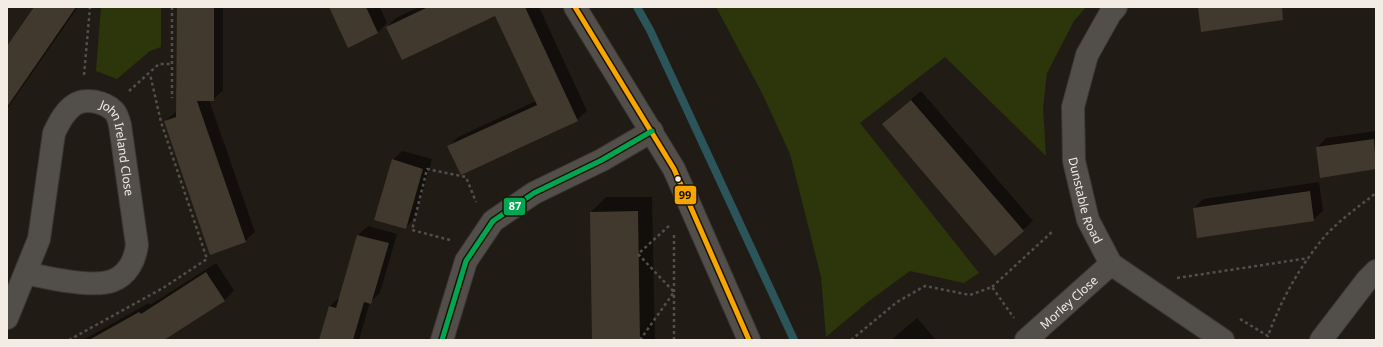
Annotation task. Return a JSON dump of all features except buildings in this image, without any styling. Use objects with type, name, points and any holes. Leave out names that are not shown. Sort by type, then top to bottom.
[{"type":"street","points":[[575,7],[674,169],[749,340]]},
{"type":"street","name":"Dunstable Road","points":[[1116,7],[1110,14],[1087,55],[1073,107],[1074,161],[1088,220],[1111,264],[1224,340]]},
{"type":"street","name":"John Ireland Close","points":[[7,318],[39,239],[54,133],[61,119],[74,104],[89,100],[102,104],[115,112],[120,125],[136,245],[135,257],[126,272],[112,281],[73,282],[26,273]]},
{"type":"street","points":[[442,340],[466,261],[493,221],[534,193],[602,160],[652,131]]},
{"type":"street","name":"Morley Close","points":[[1027,339],[1111,264]]},
{"type":"street","points":[[1321,340],[1376,271]]},
{"type":"path","points":[[74,104],[84,79],[90,7]]},
{"type":"path","points":[[172,7],[172,98]]},
{"type":"path","points":[[131,89],[159,64],[172,64]]},
{"type":"path","points":[[475,247],[412,230],[427,169],[466,177],[488,228]]},
{"type":"path","points":[[1234,316],[1268,336],[1294,280],[1321,241],[1348,214],[1376,193]]},
{"type":"path","points":[[674,292],[638,254],[674,220],[674,252],[674,292],[674,340]]},
{"type":"path","points":[[851,340],[897,302],[925,286],[970,295],[992,286],[1054,230]]},
{"type":"path","points":[[1181,282],[1174,278],[1309,258]]},
{"type":"path","points":[[992,286],[1027,339]]},
{"type":"path","points":[[640,340],[674,292]]},
{"type":"green space","points":[[101,7],[161,7],[161,47],[150,51],[117,79],[96,71]]},
{"type":"green space","points":[[716,7],[1086,7],[1074,21],[1047,73],[1043,108],[1046,156],[945,57],[860,123],[979,273],[964,283],[910,271],[869,301],[826,337],[821,277],[790,154],[763,95]]},
{"type":"waterway","points":[[637,7],[650,30],[794,340]]},
{"type":"transit line","name":"99","points":[[575,7],[674,169],[749,340]]},
{"type":"transit line","name":"87","points":[[442,340],[466,261],[493,221],[534,193],[602,160],[652,131]]}]
